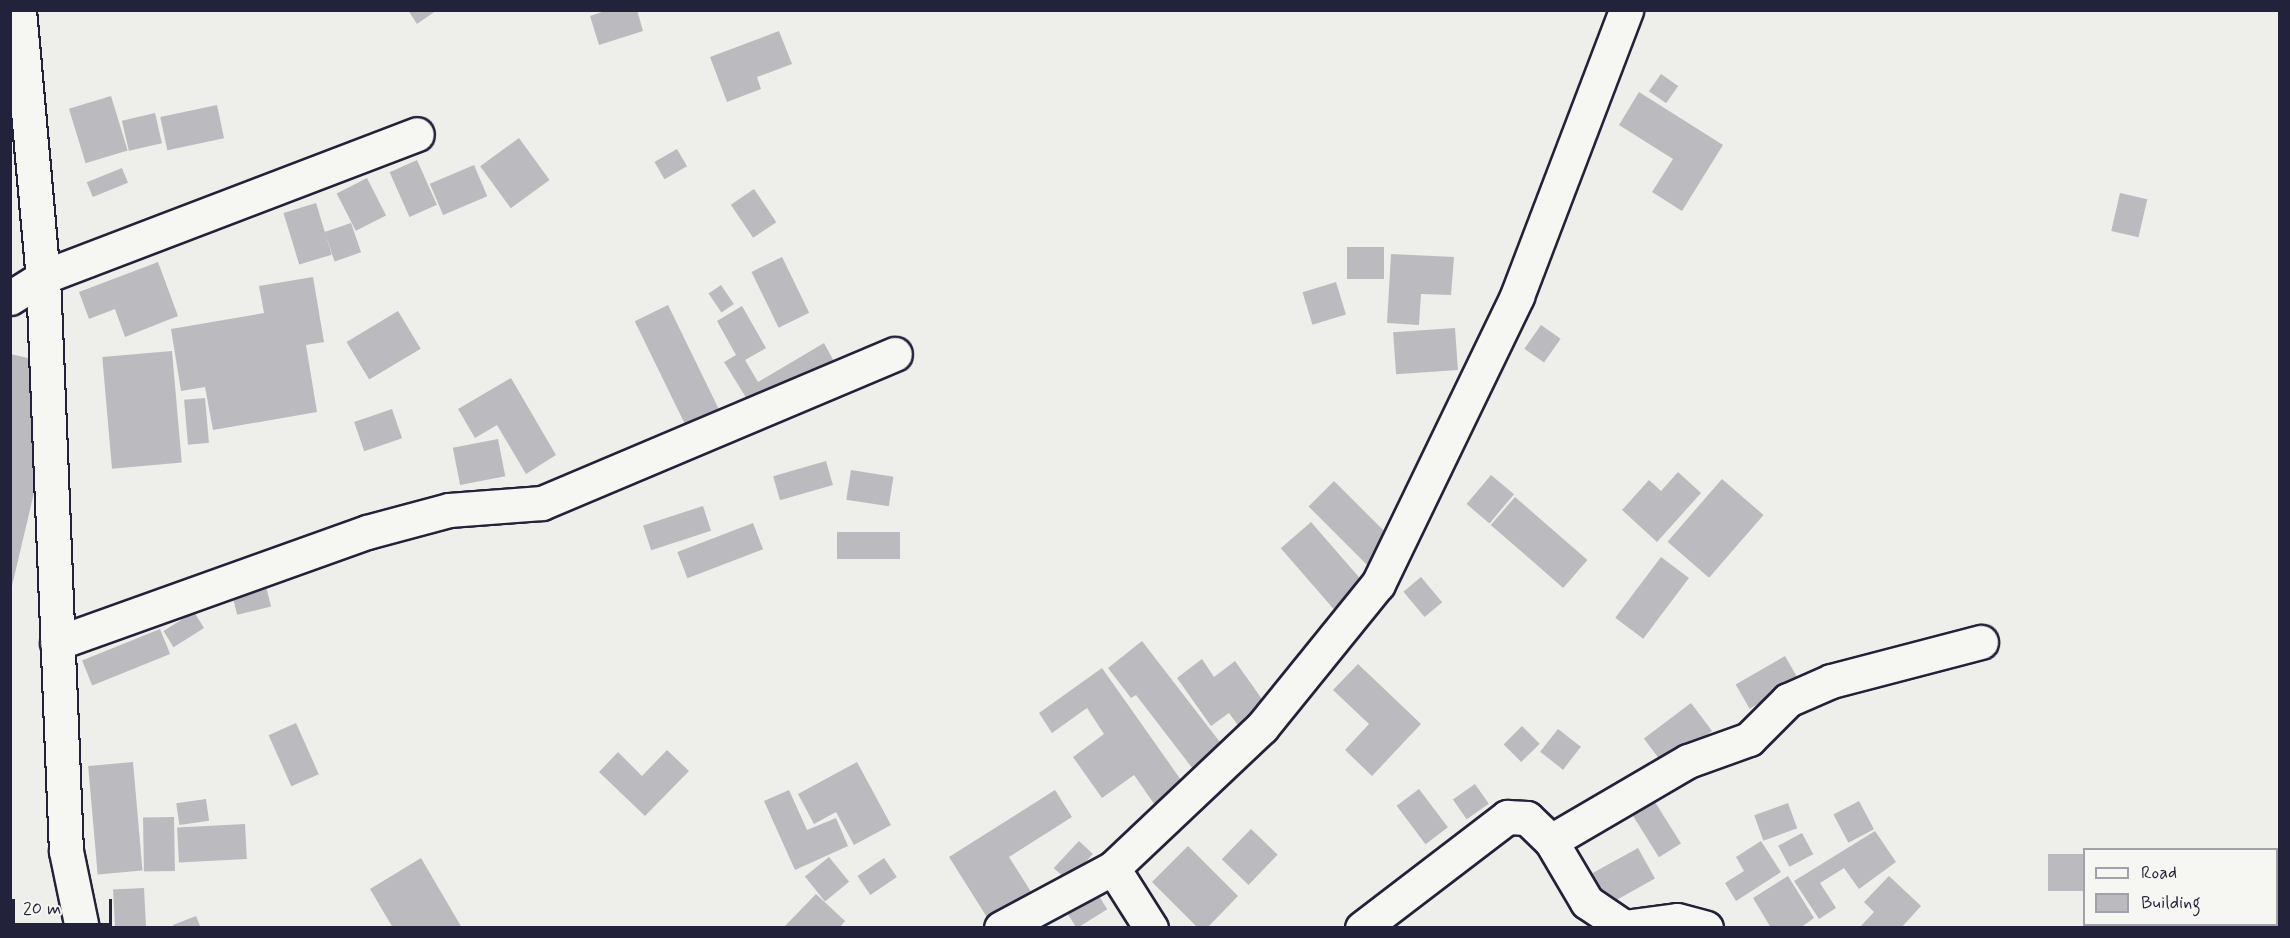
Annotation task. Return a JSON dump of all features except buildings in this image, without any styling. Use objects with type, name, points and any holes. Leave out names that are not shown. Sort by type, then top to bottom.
[{"type":"street","points":[[19,10],[42,277],[66,851],[78,926]]},
{"type":"street","points":[[1001,927],[1113,867],[1262,727],[1378,584],[1517,296],[1626,10]]},
{"type":"street","points":[[10,298],[42,277],[417,134]]},
{"type":"street","points":[[57,643],[367,532],[449,510],[542,503],[895,354]]},
{"type":"street","points":[[1551,841],[1688,761],[1749,739],[1788,700],[1831,681],[1981,642]]},
{"type":"street","points":[[1362,927],[1506,817],[1527,818],[1551,841],[1587,902],[1624,927],[1677,920],[1706,927]]},
{"type":"street","points":[[1113,867],[1151,927]]}]
